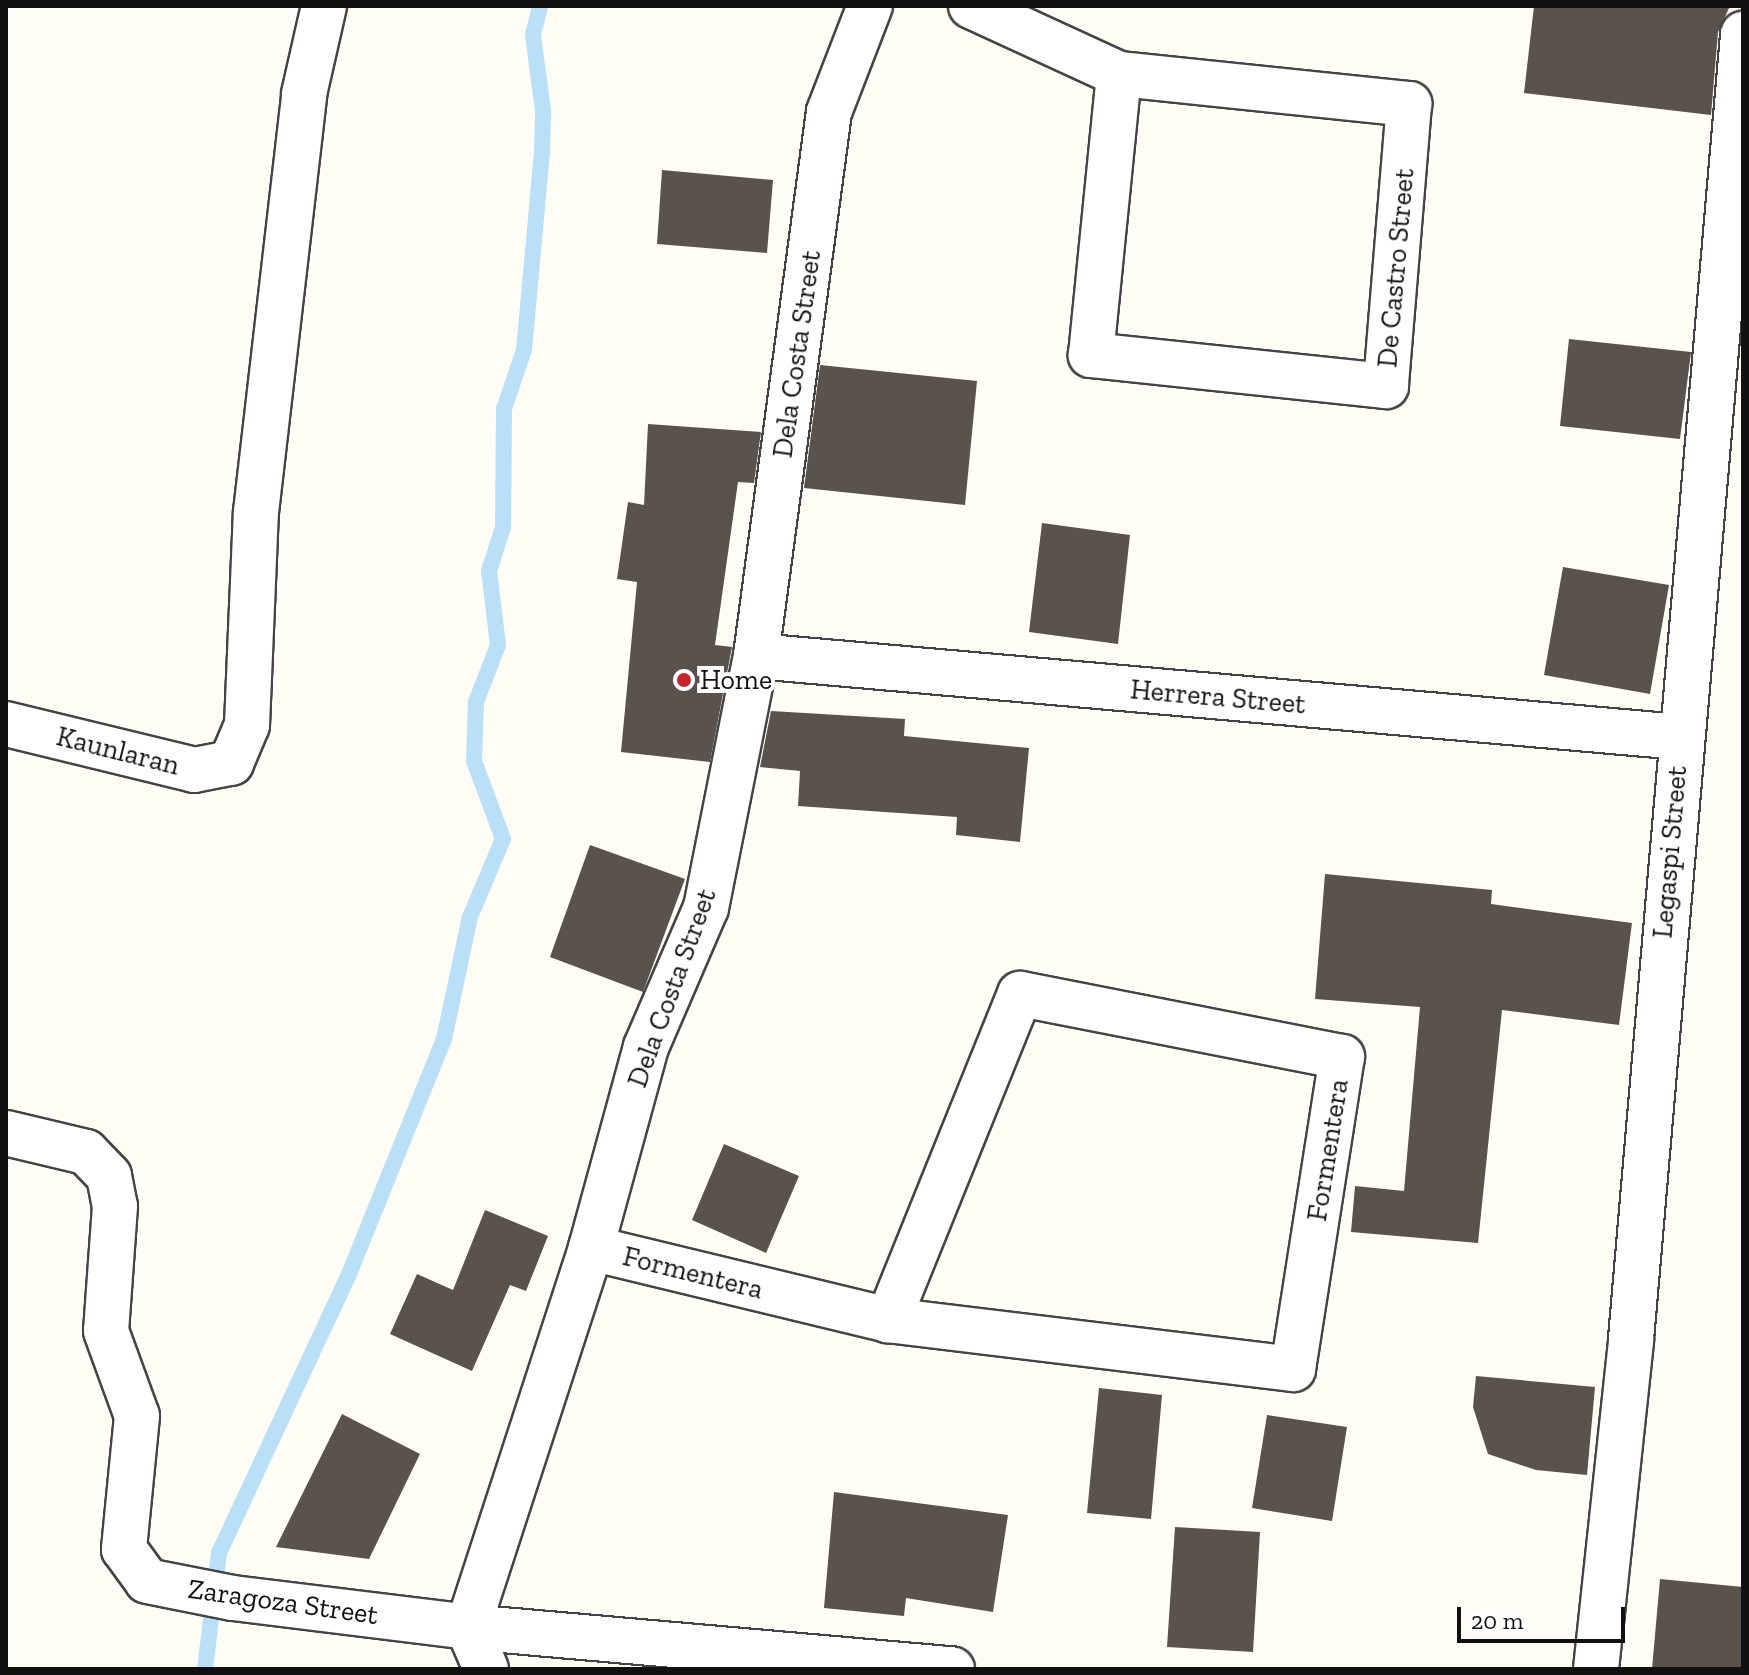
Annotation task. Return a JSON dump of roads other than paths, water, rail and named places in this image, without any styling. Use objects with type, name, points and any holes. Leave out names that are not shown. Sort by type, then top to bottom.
[{"type":"street","name":"Kaunlaran","points":[[6,724],[194,770],[231,763],[247,725],[256,512],[304,94],[324,6]]},
{"type":"street","name":"Dela Costa Street","points":[[468,1627],[591,1248],[646,1047],[706,908],[756,656],[829,112],[870,6]]},
{"type":"street","name":"De Castro Street","points":[[971,6],[1119,74],[1409,104],[1386,386],[1091,355],[1119,74]]},
{"type":"street","name":"Legaspi Street","points":[[1596,1669],[1631,1339],[1680,737],[1743,34]]},
{"type":"street","name":"Herrera Street","points":[[756,656],[1680,737]]},
{"type":"street","name":"Formentera","points":[[591,1248],[888,1320],[1293,1369],[1342,1057],[1020,994],[888,1320]]},
{"type":"street","name":"Zaragoza Street","points":[[6,1133],[86,1152],[109,1176],[115,1206],[106,1331],[137,1416],[124,1549],[147,1581],[233,1598],[468,1627],[952,1669]]},
{"type":"street","points":[[468,1627],[486,1669]]},
{"type":"waterway","points":[[205,1669],[219,1553],[349,1274],[444,1039],[470,917],[503,839],[474,761],[476,702],[498,645],[489,571],[503,527],[504,409],[524,350],[542,153],[543,111],[533,35],[540,6]]},
{"type":"place","name":"Home","points":[[684,680]]}]
